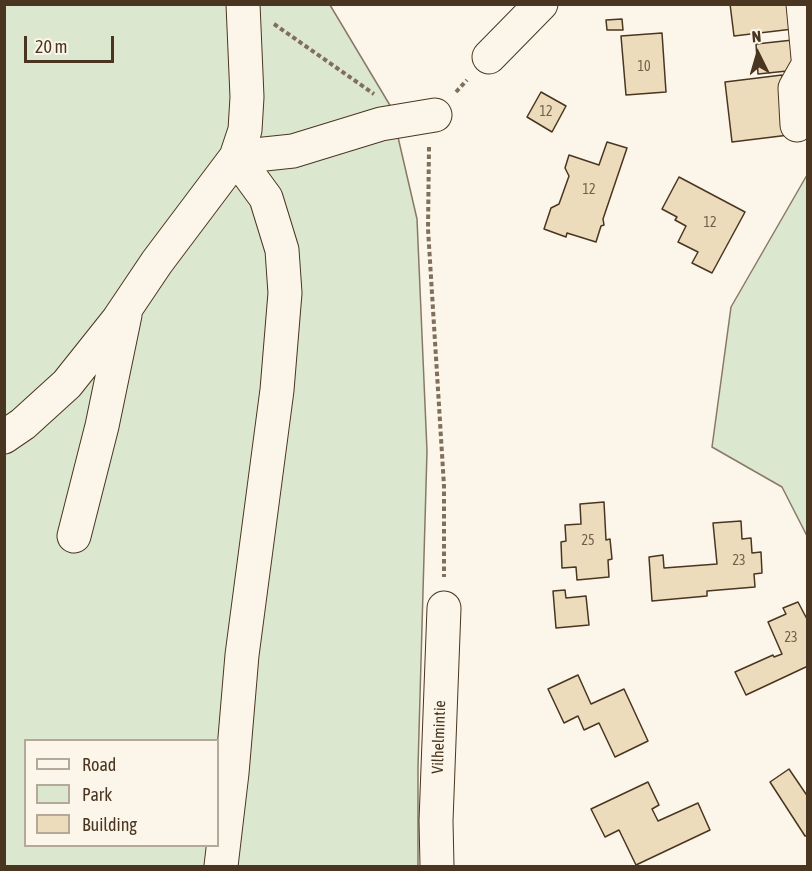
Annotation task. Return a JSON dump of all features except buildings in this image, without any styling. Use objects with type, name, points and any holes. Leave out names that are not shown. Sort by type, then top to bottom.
[{"type":"street","points":[[489,57],[541,4]]},
{"type":"street","points":[[803,4],[807,58]]},
{"type":"street","points":[[4,437],[23,424],[67,384],[126,308],[157,262],[236,157],[245,129],[255,11]]},
{"type":"street","points":[[797,125],[795,88],[807,65]]},
{"type":"street","points":[[236,157],[293,151],[381,124],[422,117]]},
{"type":"street","points":[[221,867],[242,655],[277,390],[285,293],[282,250],[266,198],[236,157]]},
{"type":"street","points":[[74,536],[115,368],[126,308]]},
{"type":"street","name":"Vilhelmintie","points":[[437,867],[436,821],[444,608]]},
{"type":"path","points":[[255,11],[422,117],[429,140],[428,229],[444,486],[444,608]]},
{"type":"path","points":[[422,117],[489,57]]},
{"type":"green space","points":[[5,5],[330,5],[391,107],[417,219],[427,451],[418,767],[418,866],[5,866]]},
{"type":"green space","points":[[807,175],[807,536],[782,487],[712,447],[731,307]]}]
